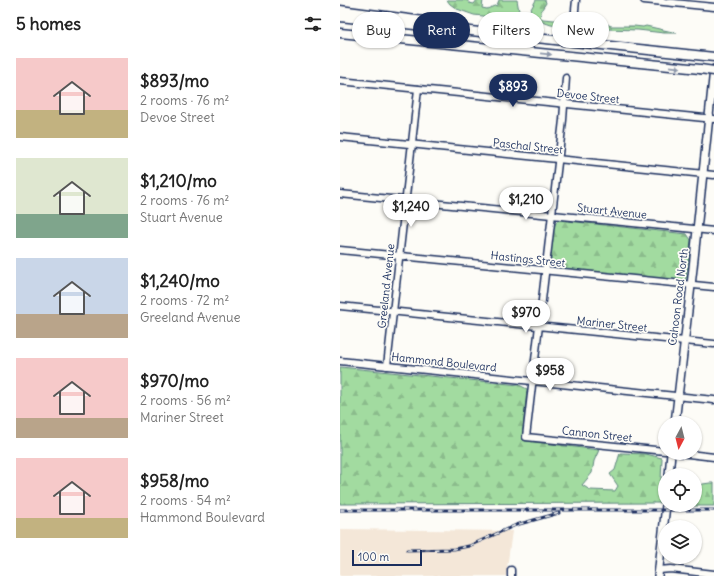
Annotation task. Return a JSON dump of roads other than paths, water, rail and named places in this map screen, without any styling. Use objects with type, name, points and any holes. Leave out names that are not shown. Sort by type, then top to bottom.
[{"type":"highway","points":[[340,10],[457,26],[475,32]]},
{"type":"highway","points":[[340,17],[714,57]]},
{"type":"highway","points":[[340,33],[714,70]]},
{"type":"main road","points":[[711,119],[714,70]]},
{"type":"main road","name":"Cahoon Road North","points":[[676,416],[702,174],[711,119]]},
{"type":"main road","points":[[658,573],[665,512]]},
{"type":"street","points":[[575,12],[576,0]]},
{"type":"street","points":[[644,0],[714,7]]},
{"type":"street","points":[[532,381],[552,215],[566,78]]},
{"type":"street","name":"Devoe Street","points":[[340,80],[711,119]]},
{"type":"street","name":"Greeland Avenue","points":[[387,366],[418,89]]},
{"type":"street","name":"Paschal Street","points":[[340,137],[714,175]]},
{"type":"street","name":"Stuart Avenue","points":[[340,194],[714,231]]},
{"type":"street","name":"Hastings Street","points":[[340,250],[714,287]]},
{"type":"street","name":"Mariner Street","points":[[340,306],[714,344]]},
{"type":"street","name":"Hammond Boulevard","points":[[340,361],[714,400]]},
{"type":"street","name":"Cannon Street","points":[[532,381],[526,437],[658,450]]},
{"type":"street","points":[[702,456],[714,457]]},
{"type":"street","points":[[658,573],[671,569],[714,574]]},
{"type":"railway","points":[[340,510],[714,510]]},
{"type":"railway","points":[[407,550],[454,549],[469,546],[516,525],[559,513]]}]
